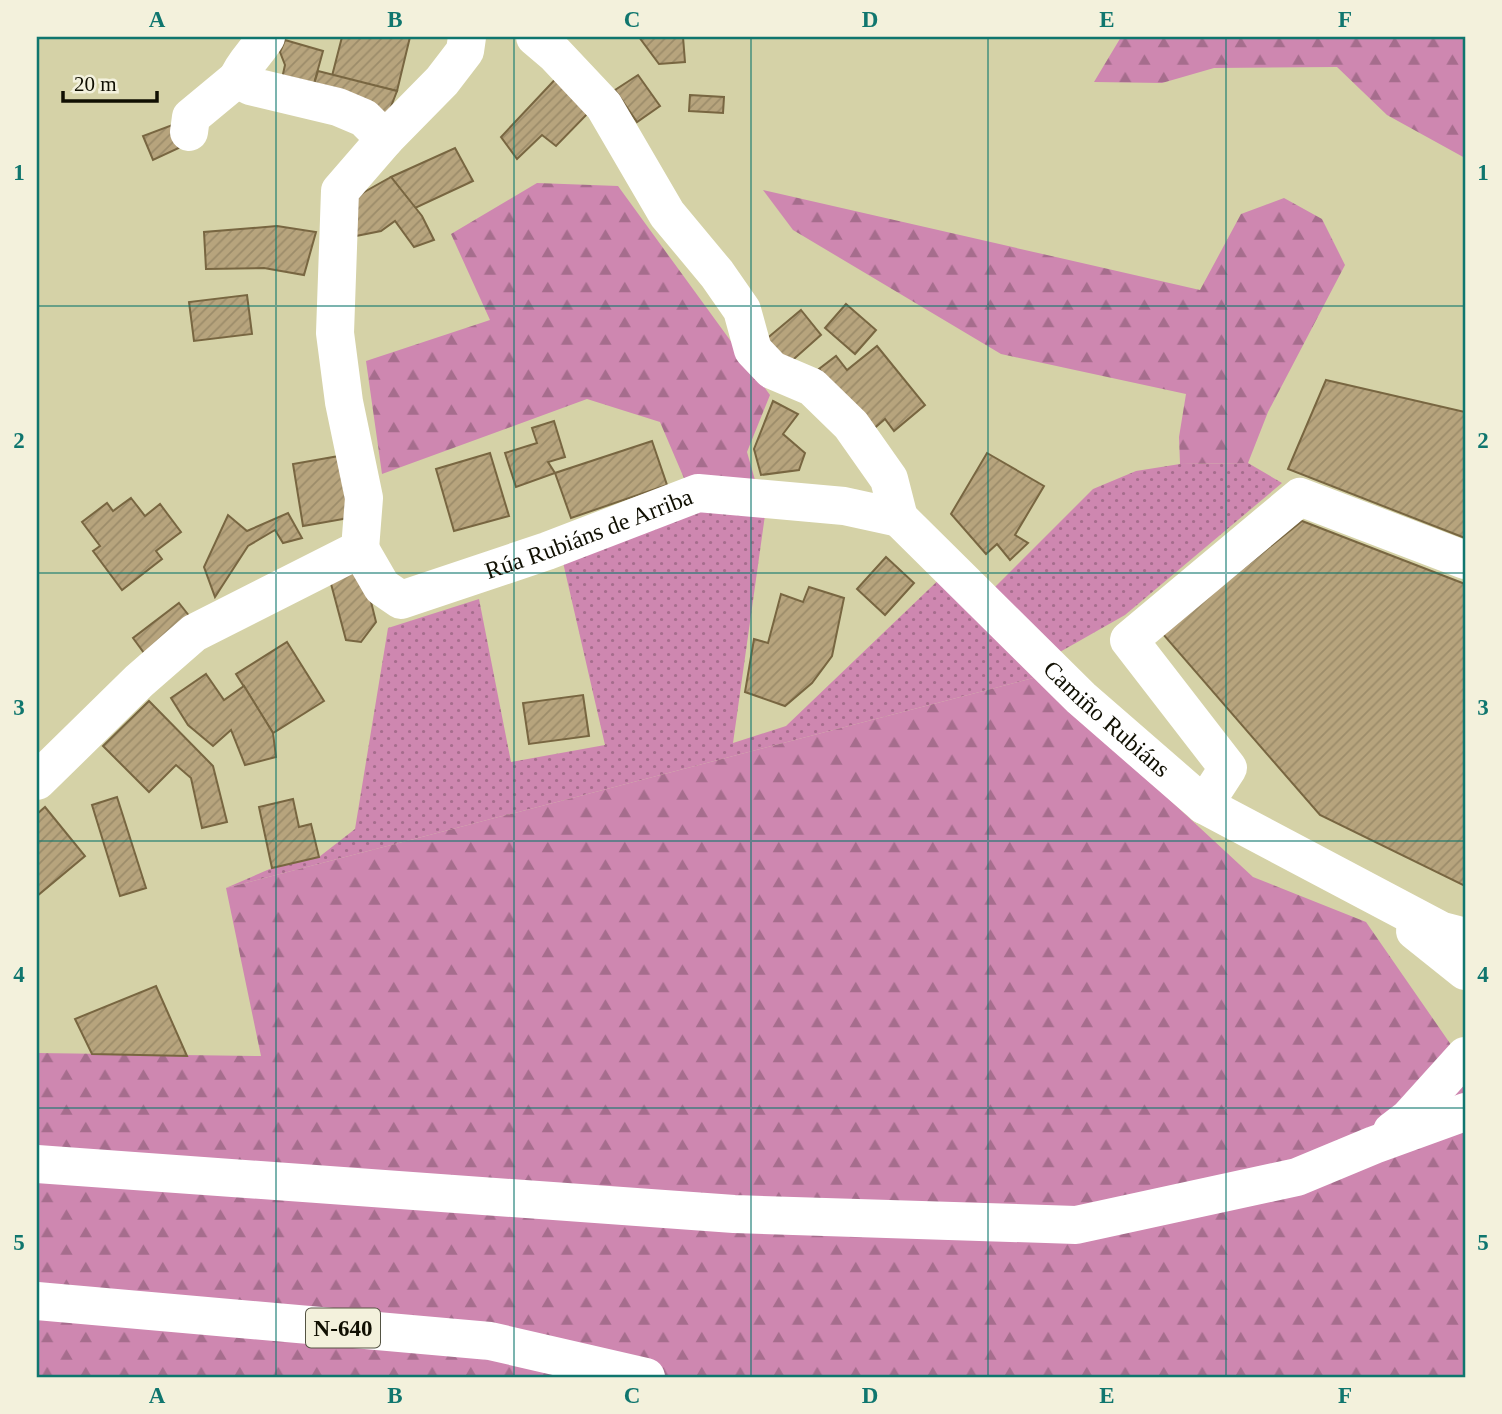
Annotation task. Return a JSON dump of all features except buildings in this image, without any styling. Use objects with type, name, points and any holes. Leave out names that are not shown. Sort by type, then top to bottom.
[{"type":"main road","points":[[189,132],[191,117],[238,78],[266,37]]},
{"type":"main road","points":[[37,781],[139,681],[194,633],[360,549],[364,498],[344,402],[335,333],[340,191],[442,81],[465,51],[467,37]]},
{"type":"main road","points":[[535,37],[555,54],[604,107],[667,214],[717,274],[742,310],[753,350],[772,370],[812,387],[851,425],[889,479],[899,518]]},
{"type":"main road","points":[[238,78],[250,86],[338,107],[364,118],[386,139]]},
{"type":"main road","name":"Rúa Rubiáns de Arriba","points":[[360,549],[382,587],[401,600],[548,551],[698,493],[844,506],[899,518]]},
{"type":"main road","points":[[1204,805],[1228,768],[1129,640],[1300,497],[1465,560]]},
{"type":"main road","name":"Camiño Rubiáns","points":[[899,518],[1081,698],[1204,805],[1345,881]]},
{"type":"main road","points":[[1345,881],[1442,930],[1465,937]]},
{"type":"main road","points":[[1345,881],[1397,917],[1465,971]]},
{"type":"main road","points":[[1374,1145],[1409,1118],[1465,1056]]},
{"type":"main road","points":[[37,1164],[734,1214],[1076,1225],[1297,1177],[1465,1112]]},
{"type":"main road","name":"N-640","points":[[37,1301],[490,1340],[646,1377]]},
{"type":"green space","points":[[1121,37],[1465,37],[1465,158],[1387,115],[1337,67],[1214,68],[1162,83],[1094,82]]},
{"type":"green space","points":[[537,183],[618,186],[770,395],[747,452],[765,515],[698,511],[660,422],[587,399],[382,474],[366,361],[490,320],[451,234]]},
{"type":"green space","points":[[763,190],[1200,290],[1241,214],[1284,198],[1322,219],[1345,265],[1268,412],[1248,463],[1180,464],[1179,437],[1186,394],[1001,354],[793,230]]},
{"type":"green space","points":[[1248,463],[1282,483],[1125,615],[1044,661],[1037,677],[226,888],[272,868],[319,857],[355,829],[388,628],[479,599],[511,762],[605,745],[562,558],[698,511],[765,515],[733,743],[786,726],[950,569],[982,600],[1093,489],[1136,471],[1180,464]]},
{"type":"green space","points":[[1037,677],[1253,877],[1366,922],[1465,1065],[1465,1377],[37,1377],[37,1053],[261,1056],[226,888]]}]
